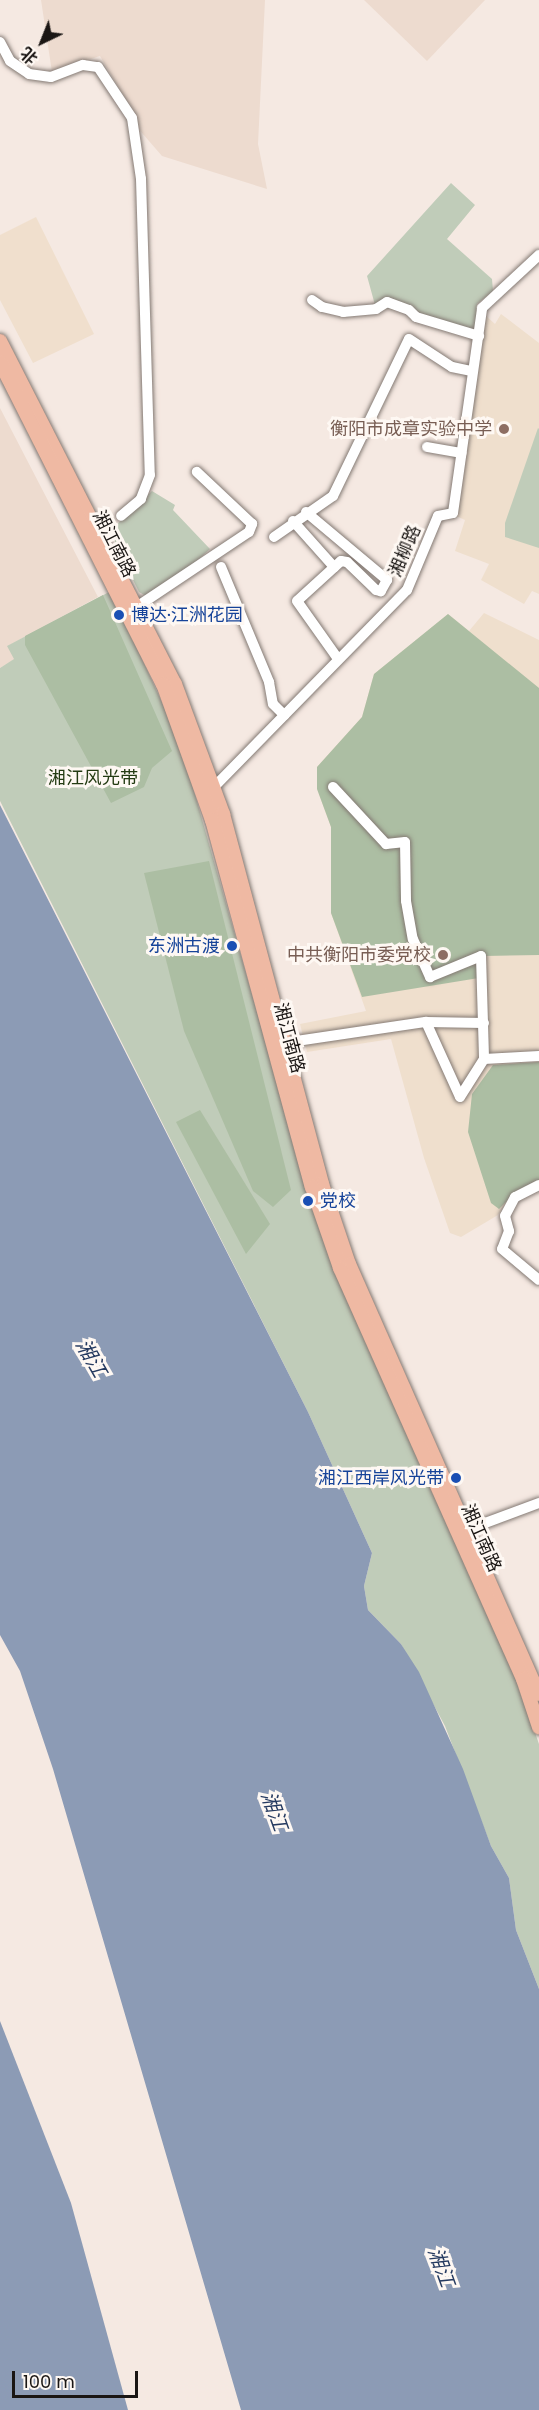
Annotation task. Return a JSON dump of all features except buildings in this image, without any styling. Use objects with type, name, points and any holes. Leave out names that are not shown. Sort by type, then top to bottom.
[{"type":"main road","name":"湘江南路","points":[[0,341],[138,606],[176,684],[214,787],[322,1184],[349,1264],[469,1529],[539,1694]]},
{"type":"main road","name":"湘江南路","points":[[0,362],[163,684],[212,820],[312,1187],[340,1268],[523,1679],[539,1727]]},
{"type":"street","points":[[0,42],[10,61],[29,74],[51,77],[83,65],[98,67],[132,118],[141,179],[150,475],[141,499],[121,516]]},
{"type":"street","name":"湘柳路","points":[[214,787],[407,590],[438,516],[453,513],[471,371],[479,336],[482,308],[539,255]]},
{"type":"street","points":[[312,300],[322,308],[343,312],[376,309],[387,302],[409,309],[416,317],[431,323],[479,336]]},
{"type":"street","points":[[274,537],[293,521],[333,496],[409,339],[452,367],[471,371]]},
{"type":"street","points":[[427,447],[461,453]]},
{"type":"street","points":[[138,606],[249,531],[252,524],[197,472]]},
{"type":"street","points":[[306,512],[387,583],[378,591],[347,562],[341,561],[297,601],[322,644],[335,661]]},
{"type":"street","points":[[293,521],[334,567]]},
{"type":"street","points":[[220,567],[269,682],[273,704],[284,715]]},
{"type":"street","points":[[333,787],[386,844],[405,842],[406,901],[412,939],[430,977],[481,956],[484,1059],[460,1097],[426,1022]]},
{"type":"street","points":[[283,1043],[426,1022],[484,1023]]},
{"type":"street","points":[[484,1059],[539,1056]]},
{"type":"street","points":[[539,1185],[515,1197],[505,1216],[509,1232],[502,1249],[539,1280]]},
{"type":"street","points":[[469,1529],[539,1503]]},
{"type":"shaded area","points":[[41,0],[265,0],[258,144],[267,189],[162,156],[136,126],[135,115],[100,56],[52,72]]},
{"type":"shaded area","points":[[364,0],[485,0],[427,61]]},
{"type":"shaded area","points":[[36,217],[94,334],[33,363],[0,300],[0,235]]},
{"type":"shaded area","name":"衡阳市成章实验中学","points":[[501,314],[539,343],[539,594],[532,591],[524,604],[481,580],[489,564],[455,551],[465,520],[456,516],[486,316],[495,324]]},
{"type":"shaded area","points":[[0,408],[98,597],[8,646],[15,659],[0,668]]},
{"type":"shaded area","name":"中共衡阳市委党校","points":[[484,613],[539,640],[539,1180],[508,1200],[498,1215],[461,1237],[450,1233],[424,1158],[391,1039],[307,1052],[300,1024],[366,1011],[331,913],[331,827],[317,789],[317,767],[362,717],[374,674],[448,614],[469,631]]},
{"type":"green space","points":[[451,183],[475,205],[447,239],[492,279],[493,291],[477,304],[475,330],[375,305],[367,276]]},
{"type":"green space","points":[[538,428],[539,548],[505,537],[505,523]]},
{"type":"green space","points":[[152,491],[175,505],[173,510],[210,549],[178,578],[146,596],[139,592],[116,546],[112,529]]},
{"type":"green space","name":"湘江风光带","points":[[111,591],[180,742],[313,1209],[516,1678],[539,1744],[539,1989],[516,1930],[509,1878],[491,1846],[445,1726],[401,1644],[368,1610],[364,1586],[372,1553],[308,1412],[0,801],[0,668],[14,659],[7,646]]},
{"type":"green space","points":[[103,595],[172,751],[152,768],[144,787],[111,803],[25,645],[25,636]]},
{"type":"green space","name":"中共衡阳市委党校","points":[[448,614],[539,688],[539,955],[484,956],[485,977],[362,997],[331,913],[331,827],[317,789],[317,767],[362,717],[374,674]]},
{"type":"green space","points":[[209,861],[291,1190],[273,1207],[253,1191],[184,1031],[144,873]]},
{"type":"green space","points":[[539,1062],[539,1181],[515,1193],[499,1209],[491,1203],[468,1132],[472,1094],[493,1065]]},
{"type":"green space","points":[[200,1110],[270,1224],[246,1254],[176,1122]]},
{"type":"water","name":"湘江","points":[[0,805],[308,1412],[372,1553],[364,1586],[368,1610],[401,1644],[419,1672],[463,1769],[491,1846],[509,1878],[516,1930],[539,1989],[539,2410],[241,2410],[53,1769],[20,1671],[0,1635]]},
{"type":"water","points":[[0,2021],[71,2203],[128,2410],[0,2410]]},
{"type":"place","name":"衡阳市成章实验中学","points":[[504,429]]},
{"type":"place","name":"博达·江洲花园","points":[[119,615]]},
{"type":"place","name":"东洲古渡","points":[[232,946]]},
{"type":"place","name":"中共衡阳市委党校","points":[[443,955]]},
{"type":"place","name":"党校","points":[[308,1201]]},
{"type":"place","name":"湘江西岸风光带","points":[[456,1478]]}]
